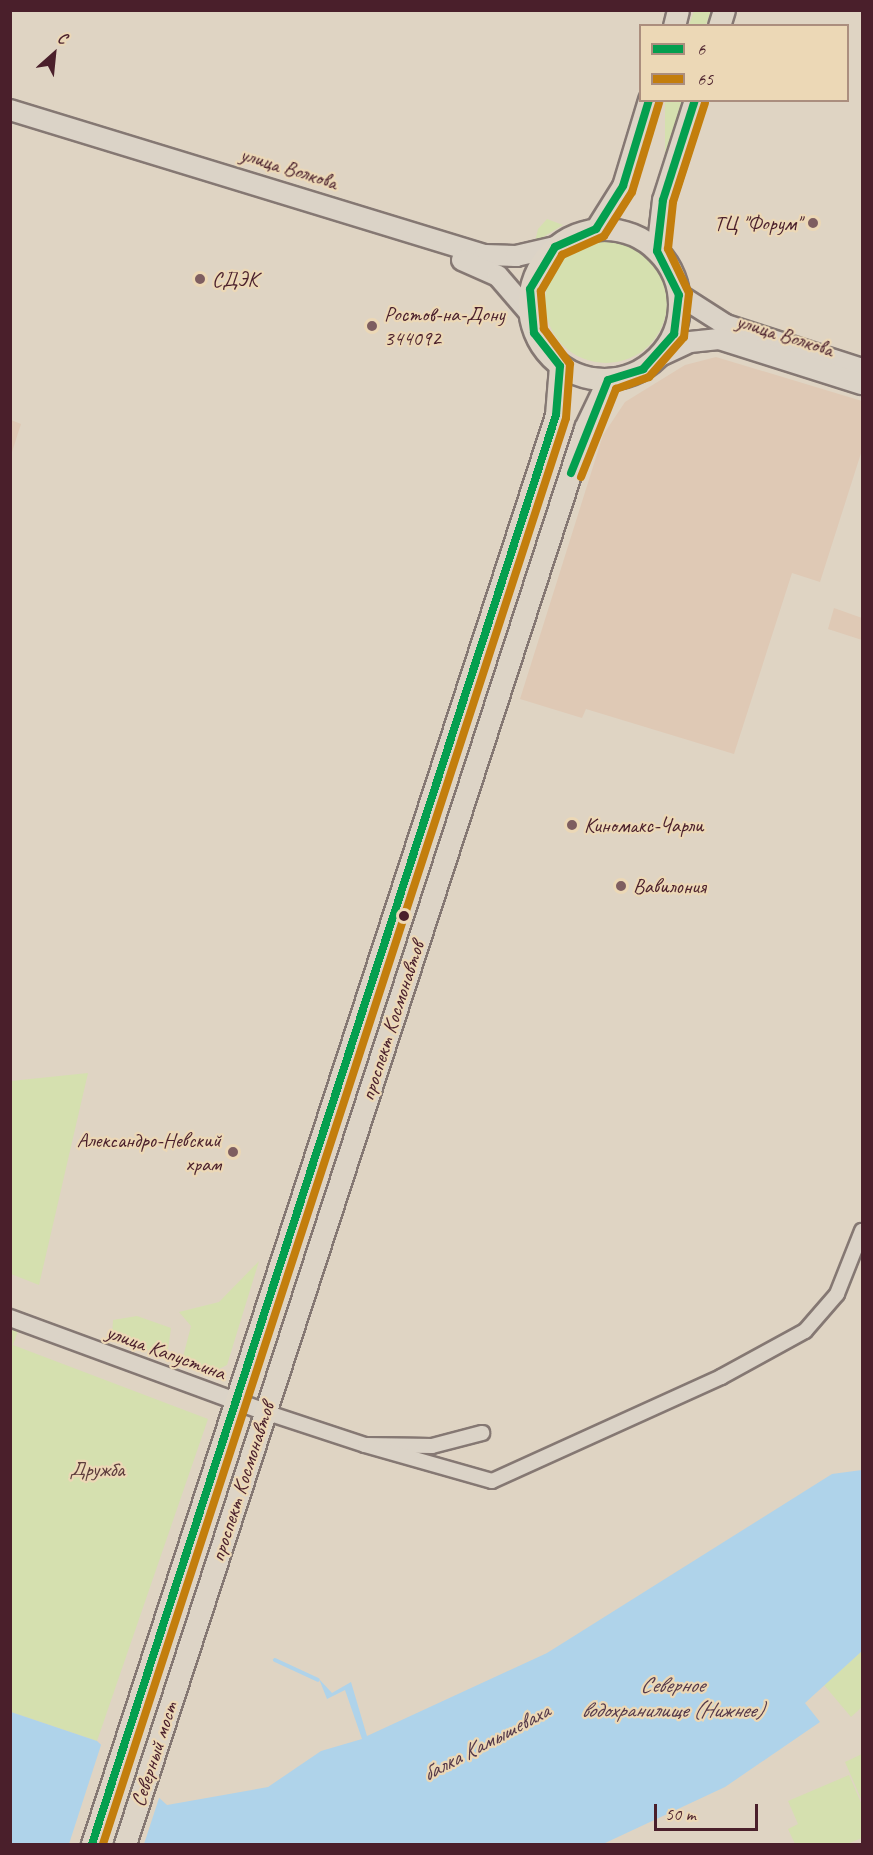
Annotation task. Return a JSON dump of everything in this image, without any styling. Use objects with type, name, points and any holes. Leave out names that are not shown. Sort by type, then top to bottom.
[{"type":"main road","points":[[596,229],[622,186],[648,102]]},
{"type":"main road","points":[[657,251],[663,200],[694,102]]},
{"type":"main road","name":"улица Волкова","points":[[10,110],[485,255],[516,256],[555,247]]},
{"type":"main road","name":"улица Волкова","points":[[10,122],[482,266],[510,287],[529,312]]},
{"type":"main road","points":[[596,229],[627,232],[657,251],[679,295],[674,334],[660,356],[643,369],[608,380],[561,366],[544,351],[529,312],[538,267],[555,247],[596,229]]},
{"type":"main road","name":"улица Волкова","points":[[679,295],[726,325],[862,369]]},
{"type":"main road","name":"улица Волкова","points":[[660,356],[690,342],[719,339],[862,384]]},
{"type":"main road","name":"проспект Космонавтов","points":[[153,1654],[556,416],[561,366]]},
{"type":"main road","name":"проспект Космонавтов","points":[[183,1664],[585,428],[608,380]]},
{"type":"main road","name":"Северный мост","points":[[92,1845],[153,1654]]},
{"type":"main road","name":"Северный мост","points":[[125,1845],[183,1664]]},
{"type":"street","points":[[365,1445],[492,1481],[721,1377],[805,1331],[837,1294],[862,1231]]},
{"type":"street","name":"улица Капустина","points":[[10,1318],[264,1412],[365,1445],[432,1446],[482,1433]]},
{"type":"shaded area","points":[[716,357],[862,401],[862,450],[820,582],[792,573],[734,754],[586,709],[582,718],[520,699],[603,435],[625,402],[685,365]]},
{"type":"shaded area","points":[[10,420],[21,424],[11,455]]},
{"type":"shaded area","points":[[834,608],[862,618],[862,640],[828,629]]},
{"type":"green space","points":[[694,11],[711,11],[706,24],[689,24]]},
{"type":"green space","points":[[665,102],[682,102],[682,184],[665,184]]},
{"type":"green space","points":[[547,219],[563,225],[535,242],[538,229]]},
{"type":"green space","points":[[606,241],[629,246],[640,251],[649,259],[657,268],[662,279],[667,302],[662,325],[657,336],[649,345],[640,353],[629,358],[606,363],[583,358],[572,353],[563,345],[555,336],[550,325],[545,302],[550,279],[555,268],[563,259],[572,251],[583,246]]},
{"type":"green space","points":[[88,1073],[39,1285],[11,1274],[11,1081]]},
{"type":"green space","points":[[259,1261],[227,1365],[211,1373],[186,1365],[183,1357],[191,1326],[179,1312],[219,1302]]},
{"type":"green space","points":[[137,1316],[171,1328],[168,1350],[157,1354],[112,1336],[113,1320]]},
{"type":"green space","name":"Дружба","points":[[11,1328],[18,1331],[13,1345],[208,1419],[97,1741],[11,1712]]},
{"type":"green space","points":[[862,1651],[862,1707],[851,1717],[824,1685]]},
{"type":"green space","points":[[862,1754],[862,1801],[845,1762]]},
{"type":"green space","points":[[849,1775],[862,1805],[862,1838],[847,1844],[795,1844],[788,1829],[798,1824],[788,1801]]},
{"type":"water","name":"Северное водохранилище (Нижнее)","points":[[862,1470],[862,1651],[805,1703],[820,1722],[725,1787],[603,1844],[11,1844],[11,1712],[97,1741],[167,1805],[268,1787],[321,1751],[362,1739],[345,1690],[327,1699],[319,1679],[332,1693],[351,1682],[367,1736],[547,1653],[832,1474]]},
{"type":"pier","points":[[102,1742],[160,1795],[144,1844],[69,1844]]},
{"type":"waterway","points":[[275,1660],[318,1680]]},
{"type":"transit line","name":"6","points":[[92,1844],[556,415],[560,366],[534,333],[530,289],[555,247],[596,229],[623,186],[648,102]]},
{"type":"transit line","name":"6","points":[[571,473],[608,380],[643,369],[674,334],[679,295],[657,251],[663,200],[694,102]]},
{"type":"transit line","name":"65","points":[[103,1844],[566,418],[570,364],[544,329],[541,291],[562,255],[604,236],[632,192],[659,103]]},
{"type":"transit line","name":"65","points":[[581,477],[616,389],[649,377],[684,337],[689,293],[668,249],[673,202],[705,103]]},
{"type":"place","name":"ТЦ \"Форум\"","points":[[813,223]]},
{"type":"place","name":"СДЭК","points":[[200,279]]},
{"type":"place","name":"Ростов-на-Дону 344092","points":[[372,326]]},
{"type":"place","name":"Киномакс-Чарли","points":[[572,825]]},
{"type":"place","name":"Вавилония","points":[[621,886]]},
{"type":"place","name":"Александро-Невский храм","points":[[233,1152]]},
{"type":"water label","name":"балка Камышеваха","points":[[486,1743]]}]
